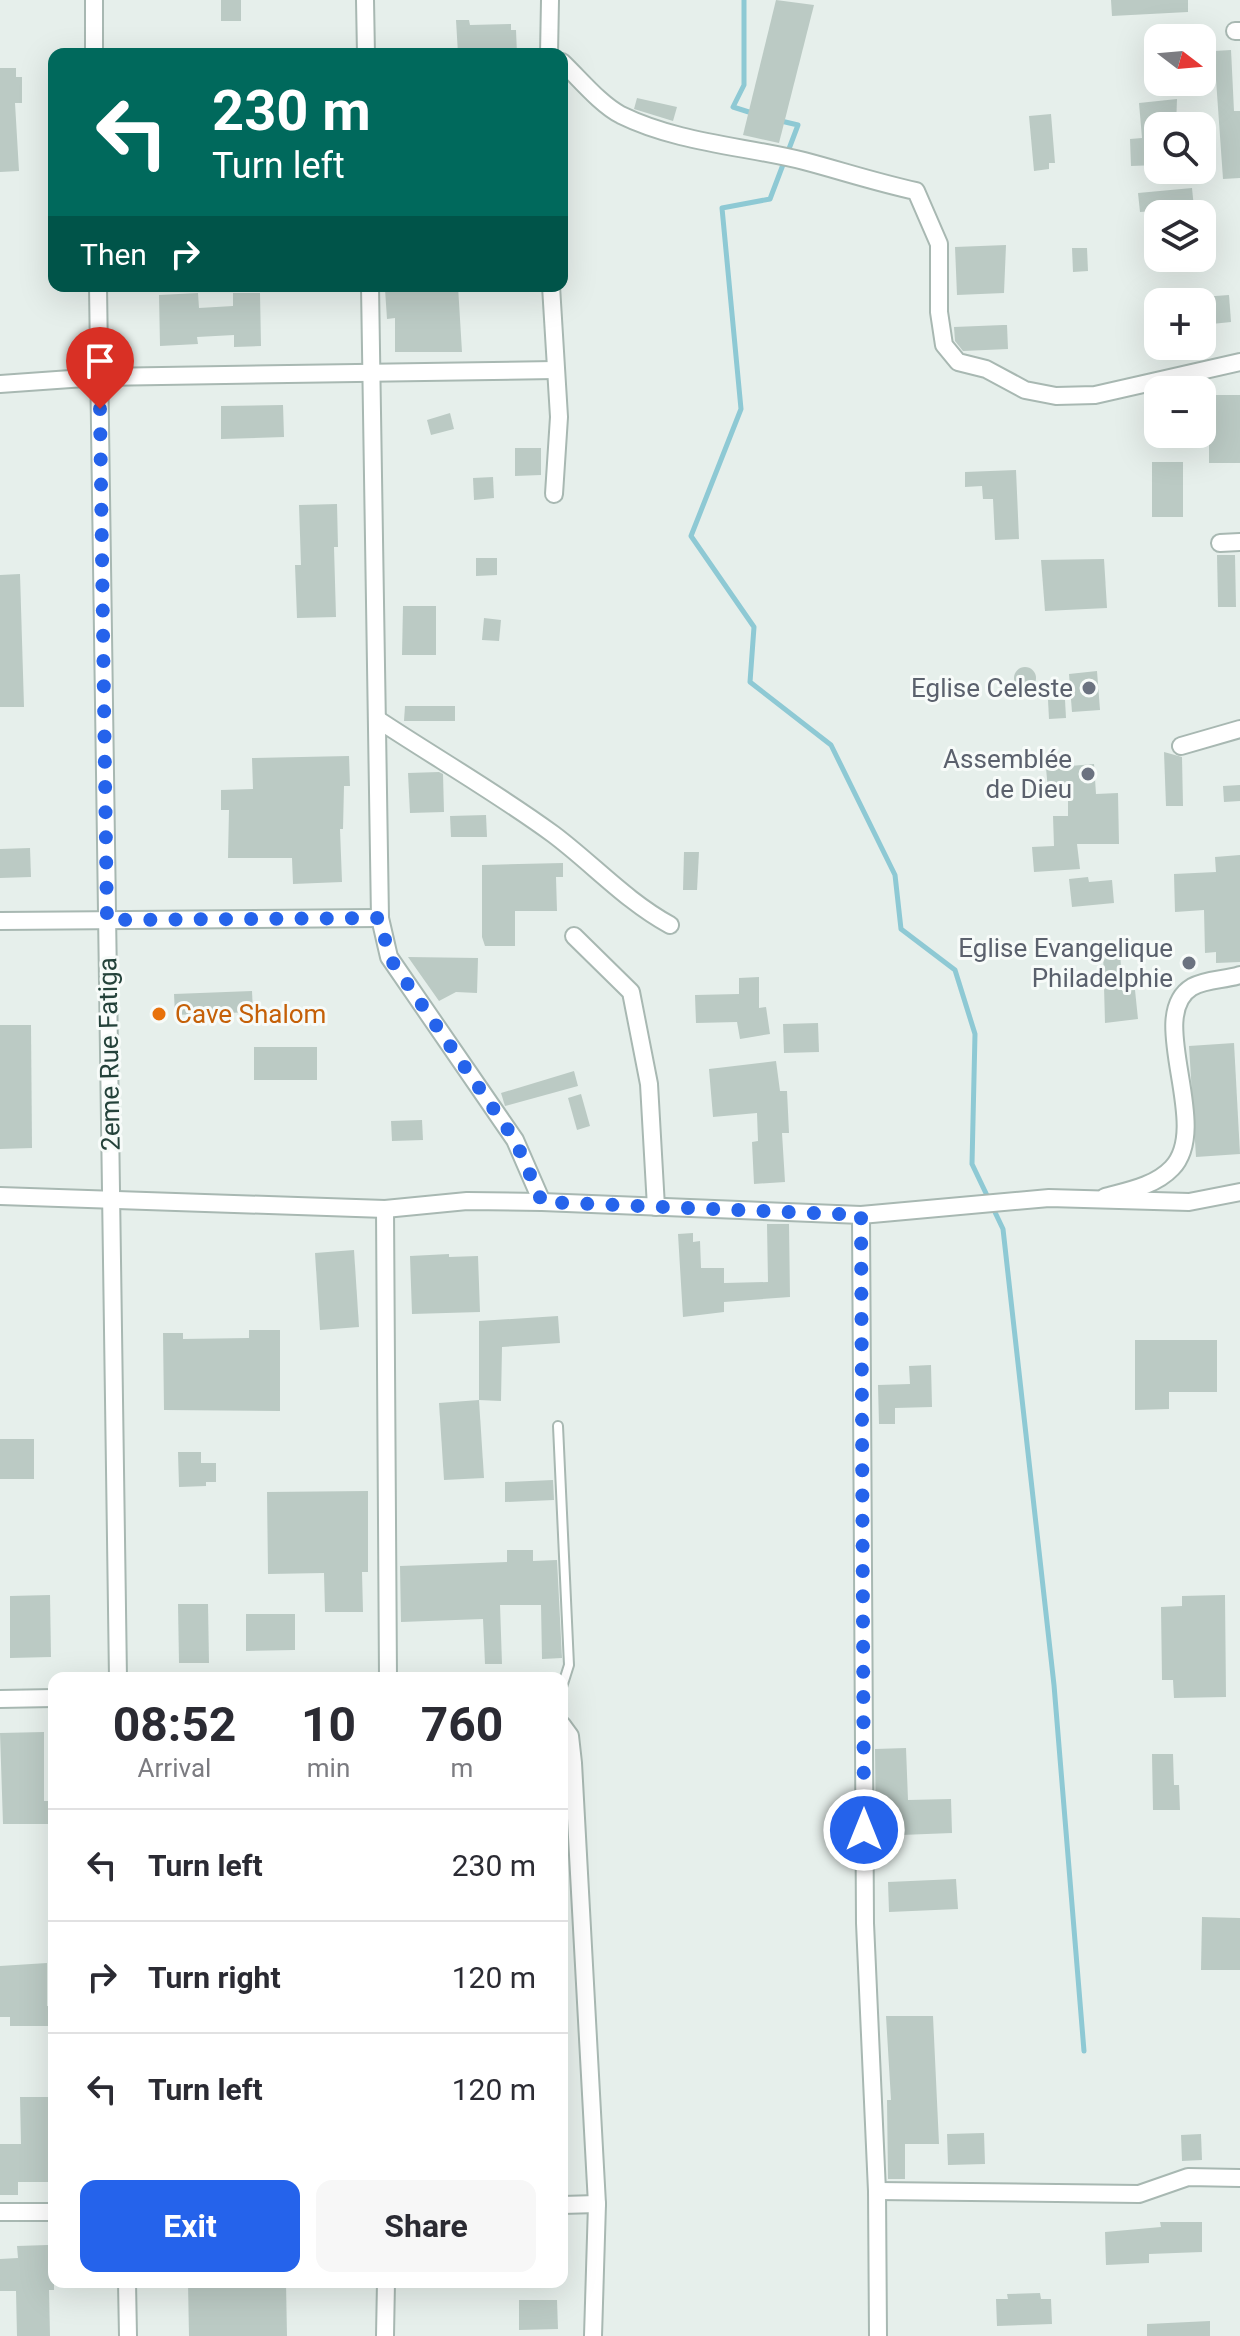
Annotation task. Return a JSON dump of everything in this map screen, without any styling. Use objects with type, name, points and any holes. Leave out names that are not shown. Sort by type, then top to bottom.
[{"type":"street","points":[[94,0],[94,48]]},
{"type":"street","points":[[365,0],[366,48]]},
{"type":"street","points":[[550,0],[550,48]]},
{"type":"street","points":[[568,67],[619,114],[632,119],[743,152],[803,161],[916,191],[939,244],[939,312],[944,345],[958,362],[986,369],[1025,390],[1056,396],[1095,395],[1240,362]]},
{"type":"street","name":"2eme Rue Fatiga","points":[[98,292],[118,1672]]},
{"type":"street","points":[[370,292],[380,918],[389,957],[515,1140],[542,1202]]},
{"type":"street","points":[[551,292],[559,417],[554,494]]},
{"type":"street","points":[[0,384],[99,377],[555,370]]},
{"type":"street","points":[[1220,543],[1240,542]]},
{"type":"street","points":[[377,719],[516,807],[589,861],[635,906],[670,925]]},
{"type":"street","points":[[1181,746],[1240,729]]},
{"type":"street","points":[[0,921],[380,918]]},
{"type":"street","points":[[574,936],[631,992],[649,1084],[656,1207]]},
{"type":"street","points":[[1084,1200],[1146,1185],[1171,1169],[1183,1152],[1187,1131],[1177,1061],[1176,1018],[1180,998],[1193,987],[1240,975]]},
{"type":"street","points":[[0,1196],[111,1197],[385,1209],[467,1201],[542,1202],[861,1215],[968,1203],[1084,1200],[1189,1202],[1240,1192]]},
{"type":"street","points":[[385,1209],[388,1672]]},
{"type":"street","points":[[861,1215],[865,1923],[877,2191],[878,2336]]},
{"type":"street","points":[[0,1699],[48,1698]]},
{"type":"street","points":[[568,1733],[573,1763],[597,2204],[593,2336]]},
{"type":"street","points":[[877,2191],[1139,2194],[1188,2177],[1240,2178]]},
{"type":"street","points":[[568,2205],[597,2204]]},
{"type":"street","points":[[0,2212],[48,2212]]},
{"type":"street","points":[[127,2288],[128,2336]]},
{"type":"street","points":[[385,2336],[386,2288]]},
{"type":"lane","points":[[558,1426],[569,1665],[567,1672]]},
{"type":"building","points":[[221,0],[241,0],[241,21],[221,21]]},
{"type":"building","points":[[776,0],[814,5],[779,143],[743,135]]},
{"type":"building","points":[[1111,0],[1188,0],[1188,12],[1112,16]]},
{"type":"building","points":[[456,20],[469,20],[470,25],[511,24],[511,30],[516,30],[517,48],[458,48]]},
{"type":"building","points":[[1231,50],[1234,111],[1240,111],[1240,178],[1223,179],[1216,51]]},
{"type":"building","points":[[0,68],[16,68],[16,77],[22,77],[22,103],[15,103],[19,171],[0,172]]},
{"type":"building","points":[[637,98],[677,107],[673,121],[634,109]]},
{"type":"building","points":[[1177,99],[1177,112],[1144,112],[1144,166],[1131,166],[1130,139],[1142,138],[1139,103]]},
{"type":"building","points":[[1051,114],[1055,163],[1049,163],[1049,169],[1034,171],[1029,116]]},
{"type":"building","points":[[1192,188],[1193,200],[1144,200],[1144,212],[1140,212],[1138,193]]},
{"type":"building","points":[[1006,245],[1004,293],[957,295],[955,247]]},
{"type":"building","points":[[1072,248],[1087,248],[1088,271],[1073,272]]},
{"type":"building","points":[[385,292],[458,292],[462,352],[395,352],[395,318],[387,319]]},
{"type":"building","points":[[198,293],[199,308],[233,306],[233,293],[260,293],[261,346],[234,347],[234,335],[197,337],[198,344],[160,346],[159,295]]},
{"type":"building","points":[[1229,295],[1231,322],[1216,324],[1216,296]]},
{"type":"building","points":[[1007,325],[1008,349],[963,351],[955,341],[954,327]]},
{"type":"building","points":[[1216,395],[1240,395],[1240,463],[1209,463],[1209,448],[1216,448]]},
{"type":"building","points":[[283,405],[284,437],[221,439],[221,406]]},
{"type":"building","points":[[450,413],[454,429],[431,435],[427,420]]},
{"type":"building","points":[[515,448],[541,448],[541,475],[515,476]]},
{"type":"building","points":[[1152,462],[1183,462],[1183,517],[1152,517]]},
{"type":"building","points":[[1016,470],[1019,539],[995,540],[993,499],[983,499],[982,486],[965,487],[965,472]]},
{"type":"building","points":[[493,477],[494,498],[474,500],[473,478]]},
{"type":"building","points":[[337,504],[338,547],[334,547],[336,617],[297,618],[295,565],[301,565],[299,505]]},
{"type":"building","points":[[1217,555],[1235,555],[1236,607],[1218,607]]},
{"type":"building","points":[[476,558],[497,558],[497,575],[476,576]]},
{"type":"building","points":[[1104,559],[1107,608],[1045,611],[1041,560]]},
{"type":"building","points":[[20,574],[24,707],[0,707],[0,575]]},
{"type":"building","points":[[403,606],[436,606],[436,655],[402,655]]},
{"type":"building","points":[[484,618],[501,620],[499,641],[482,640]]},
{"type":"building","points":[[1025,667],[1033,670],[1036,678],[1033,686],[1025,689],[1017,686],[1014,678],[1017,670]]},
{"type":"building","points":[[1097,671],[1100,710],[1072,712],[1069,674]]},
{"type":"building","points":[[1048,700],[1065,700],[1066,718],[1049,719]]},
{"type":"building","points":[[405,706],[455,706],[455,721],[404,721]]},
{"type":"building","points":[[1164,752],[1182,757],[1183,806],[1166,806]]},
{"type":"building","points":[[349,756],[350,786],[344,786],[343,829],[340,829],[342,882],[293,884],[292,858],[228,858],[229,810],[221,810],[221,790],[253,789],[252,758]]},
{"type":"building","points":[[1094,764],[1096,794],[1118,793],[1119,844],[1077,844],[1080,869],[1034,872],[1032,847],[1054,846],[1053,816],[1068,816],[1068,788],[1048,790],[1046,768]]},
{"type":"building","points":[[408,773],[443,774],[444,812],[410,813]]},
{"type":"building","points":[[1240,785],[1240,801],[1224,802],[1223,786]]},
{"type":"building","points":[[486,815],[487,837],[451,837],[450,816]]},
{"type":"building","points":[[30,848],[31,877],[0,878],[0,849]]},
{"type":"building","points":[[684,852],[699,852],[697,890],[683,890]]},
{"type":"building","points":[[1240,855],[1240,962],[1216,963],[1216,952],[1205,953],[1204,910],[1175,912],[1174,874],[1216,872],[1215,857]]},
{"type":"building","points":[[563,863],[563,877],[556,877],[557,911],[515,911],[515,946],[485,946],[482,937],[482,865]]},
{"type":"building","points":[[1088,877],[1089,882],[1112,880],[1114,903],[1072,907],[1069,879]]},
{"type":"building","points":[[1120,948],[1122,991],[1135,990],[1138,1019],[1105,1023],[1103,949]]},
{"type":"building","points":[[408,957],[478,958],[477,993],[456,992],[439,1001]]},
{"type":"building","points":[[759,977],[759,1008],[766,1007],[770,1034],[740,1039],[737,1022],[696,1023],[695,995],[739,994],[739,978]]},
{"type":"building","points":[[252,991],[253,1012],[175,1015],[174,994]]},
{"type":"building","points":[[818,1023],[819,1052],[784,1053],[783,1024]]},
{"type":"building","points":[[0,1025],[31,1025],[32,1148],[0,1149]]},
{"type":"building","points":[[1234,1043],[1240,1154],[1196,1157],[1189,1046]]},
{"type":"building","points":[[254,1047],[317,1047],[317,1080],[254,1080]]},
{"type":"building","points":[[776,1061],[780,1091],[787,1091],[789,1133],[782,1133],[785,1182],[754,1184],[752,1142],[758,1141],[757,1113],[713,1117],[709,1069]]},
{"type":"building","points":[[574,1071],[578,1086],[505,1106],[501,1093]]},
{"type":"building","points":[[581,1094],[590,1126],[577,1130],[568,1098]]},
{"type":"building","points":[[422,1120],[423,1140],[392,1141],[391,1121]]},
{"type":"building","points":[[767,1224],[789,1224],[790,1297],[724,1302],[724,1312],[683,1317],[678,1234],[693,1233],[693,1242],[700,1241],[701,1268],[724,1268],[724,1283],[768,1282]]},
{"type":"building","points":[[354,1250],[359,1327],[320,1330],[315,1253]]},
{"type":"building","points":[[449,1254],[449,1257],[478,1256],[480,1312],[412,1314],[410,1256]]},
{"type":"building","points":[[558,1316],[560,1343],[502,1347],[501,1401],[479,1400],[479,1321]]},
{"type":"building","points":[[249,1330],[280,1330],[280,1411],[164,1410],[163,1333],[183,1333],[183,1339],[249,1338]]},
{"type":"building","points":[[1135,1340],[1217,1340],[1217,1392],[1169,1392],[1169,1409],[1135,1410]]},
{"type":"building","points":[[931,1365],[932,1407],[895,1408],[895,1424],[879,1424],[878,1385],[910,1384],[909,1366]]},
{"type":"building","points":[[479,1400],[484,1478],[444,1480],[439,1403]]},
{"type":"building","points":[[0,1439],[34,1439],[34,1479],[0,1479]]},
{"type":"building","points":[[178,1452],[201,1452],[201,1463],[216,1463],[216,1482],[206,1482],[206,1486],[179,1487]]},
{"type":"building","points":[[553,1480],[554,1500],[505,1502],[505,1482]]},
{"type":"building","points":[[368,1491],[368,1572],[362,1572],[363,1612],[325,1612],[324,1573],[268,1574],[267,1492]]},
{"type":"building","points":[[507,1550],[533,1550],[533,1561],[557,1560],[562,1658],[542,1659],[541,1605],[500,1605],[502,1664],[485,1664],[483,1619],[401,1622],[400,1566],[507,1562]]},
{"type":"building","points":[[50,1595],[51,1657],[10,1658],[10,1596]]},
{"type":"building","points":[[1225,1595],[1226,1697],[1174,1698],[1173,1680],[1162,1680],[1161,1607],[1182,1606],[1182,1596]]},
{"type":"building","points":[[178,1604],[208,1604],[209,1663],[179,1663]]},
{"type":"building","points":[[246,1614],[295,1614],[295,1650],[246,1651]]},
{"type":"building","points":[[44,1732],[44,1801],[48,1801],[48,1824],[3,1824],[0,1733]]},
{"type":"building","points":[[906,1748],[908,1800],[951,1799],[952,1833],[876,1836],[875,1749]]},
{"type":"building","points":[[1152,1754],[1173,1754],[1174,1785],[1179,1785],[1180,1810],[1153,1810]]},
{"type":"building","points":[[956,1879],[958,1909],[889,1912],[888,1882]]},
{"type":"building","points":[[1202,1917],[1240,1918],[1240,1970],[1201,1970]]},
{"type":"building","points":[[47,1963],[48,2026],[10,2026],[10,2017],[0,2017],[0,1966]]},
{"type":"building","points":[[886,2016],[933,2016],[939,2144],[905,2144],[905,2179],[888,2179],[887,2100],[891,2100]]},
{"type":"building","points":[[20,2097],[48,2097],[48,2182],[18,2182],[18,2195],[0,2195],[0,2144],[21,2144]]},
{"type":"building","points":[[984,2133],[985,2164],[948,2165],[947,2134]]},
{"type":"building","points":[[1201,2134],[1202,2160],[1182,2161],[1181,2135]]},
{"type":"building","points":[[1160,2222],[1202,2222],[1202,2252],[1149,2254],[1149,2263],[1106,2265],[1105,2232],[1161,2227]]},
{"type":"building","points":[[48,2245],[48,2288],[54,2288],[49,2290],[50,2336],[17,2336],[16,2291],[0,2291],[0,2259],[18,2258],[17,2246]]},
{"type":"building","points":[[188,2288],[286,2288],[287,2336],[189,2336]]},
{"type":"building","points":[[1040,2293],[1041,2299],[1051,2299],[1052,2324],[997,2326],[996,2299],[1008,2299],[1007,2294]]},
{"type":"building","points":[[519,2300],[557,2300],[558,2329],[519,2330]]},
{"type":"building","points":[[1210,2321],[1210,2336],[1147,2336],[1147,2324]]},
{"type":"waterway","points":[[744,0],[744,85],[733,107],[752,113]]},
{"type":"waterway","points":[[781,121],[798,125],[770,199],[722,208],[741,409],[691,536],[754,627],[750,682],[831,745],[895,875],[901,929],[955,970],[975,1034],[972,1164],[1003,1229],[1054,1685],[1084,2051]]},
{"type":"place","name":"Eglise Celeste","points":[[1089,688]]},
{"type":"place","name":"Assemblée de Dieu","points":[[1088,774]]},
{"type":"place","name":"Eglise Evangelique Philadelphie","points":[[1189,963]]},
{"type":"place","name":"Cave Shalom","points":[[159,1014]]},
{"type":"route","points":[[100,409],[107,920],[380,918],[389,957],[440,1026],[515,1140],[542,1202],[861,1215],[864,1830]]}]
